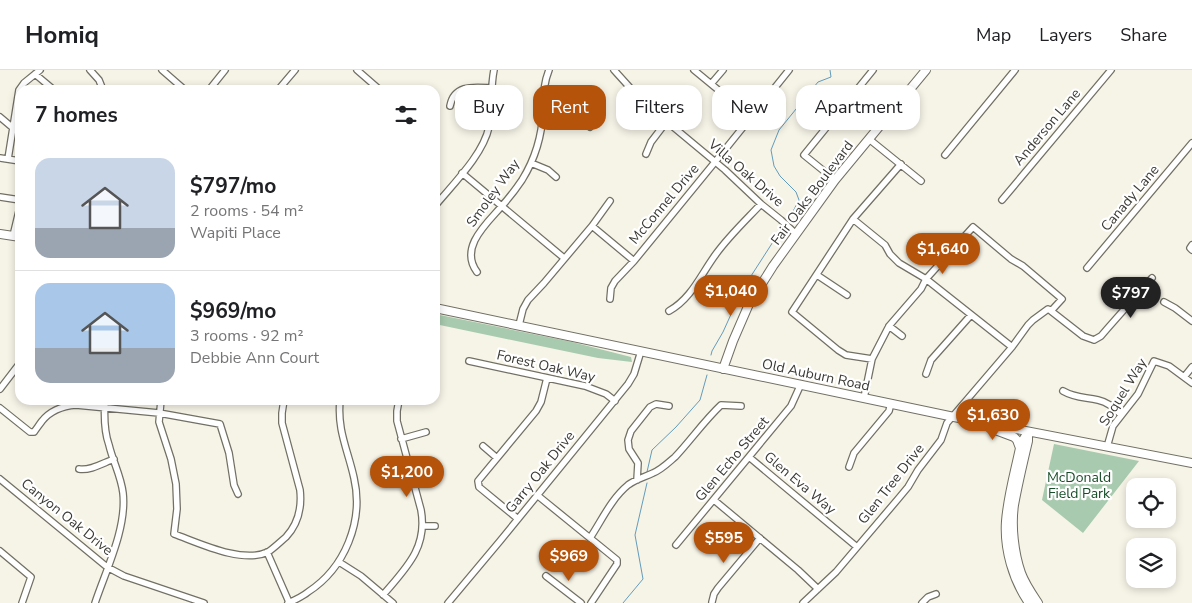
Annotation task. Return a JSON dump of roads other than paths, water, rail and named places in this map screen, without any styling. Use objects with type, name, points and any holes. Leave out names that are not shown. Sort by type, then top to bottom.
[{"type":"main road","name":"Fair Oaks Boulevard","points":[[723,368],[749,304],[773,266],[835,180],[926,70]]},
{"type":"main road","points":[[0,234],[15,236]]},
{"type":"main road","name":"Old Auburn Road","points":[[440,309],[891,404],[1192,464]]},
{"type":"main road","points":[[980,422],[992,429],[1014,437],[1020,448]]},
{"type":"main road","points":[[1028,432],[1020,448],[1006,522],[1010,563],[1016,580],[1029,603]]},
{"type":"main road","points":[[1028,432],[1028,441],[1014,506],[1013,527],[1021,573],[1038,603]]},
{"type":"street","points":[[90,70],[101,85]]},
{"type":"street","points":[[162,70],[179,85]]},
{"type":"street","points":[[213,85],[225,70]]},
{"type":"street","points":[[282,85],[295,70]]},
{"type":"street","points":[[357,70],[374,85]]},
{"type":"street","points":[[492,85],[494,70]]},
{"type":"street","name":"Smoley Way","points":[[545,85],[549,70]]},
{"type":"street","name":"Villa Oak Drive","points":[[614,70],[628,85]]},
{"type":"street","points":[[694,70],[711,84],[723,70]]},
{"type":"street","name":"McConnel Drive","points":[[777,85],[789,70]]},
{"type":"street","points":[[835,180],[804,155],[873,70]]},
{"type":"street","points":[[945,154],[1015,70]]},
{"type":"street","name":"Anderson Lane","points":[[1002,200],[1111,70]]},
{"type":"street","points":[[23,85],[38,72],[50,85]]},
{"type":"street","points":[[450,106],[455,94]]},
{"type":"street","points":[[8,159],[15,115]]},
{"type":"street","points":[[0,117],[13,128]]},
{"type":"street","points":[[440,200],[479,152],[488,130]]},
{"type":"street","name":"Smoley Way","points":[[477,272],[472,265],[471,258],[473,244],[481,229],[520,183],[531,163],[541,130]]},
{"type":"street","points":[[646,154],[650,142],[660,130]]},
{"type":"street","name":"Villa Oak Drive","points":[[677,130],[796,234]]},
{"type":"street","name":"McConnel Drive","points":[[610,299],[610,291],[613,284],[741,130]]},
{"type":"street","points":[[869,139],[921,181]]},
{"type":"street","name":"Canady Lane","points":[[1087,268],[1192,143]]},
{"type":"street","points":[[0,158],[15,160]]},
{"type":"street","points":[[531,163],[548,170],[556,177]]},
{"type":"street","points":[[872,360],[846,355],[792,312],[853,219],[901,164]]},
{"type":"street","points":[[462,173],[564,258]]},
{"type":"street","points":[[0,197],[15,199]]},
{"type":"street","points":[[519,325],[526,302],[592,226],[610,200]]},
{"type":"street","points":[[669,312],[688,296],[717,252],[761,204]]},
{"type":"street","points":[[853,219],[885,244],[890,254],[899,263],[926,279],[1012,347]]},
{"type":"street","points":[[592,226],[634,261]]},
{"type":"street","points":[[864,398],[872,360],[889,326],[921,289],[926,279],[973,227],[1062,299],[1051,311],[1083,336],[1094,340],[1108,330],[1152,278]]},
{"type":"street","points":[[1192,245],[1190,248],[1192,250]]},
{"type":"street","points":[[817,275],[848,295]]},
{"type":"street","points":[[1164,302],[1175,308],[1192,322]]},
{"type":"street","name":"Glen Tree Drive","points":[[803,603],[836,572],[908,487],[918,470],[941,440],[947,424],[1033,320],[1048,310],[1051,311]]},
{"type":"street","points":[[926,374],[931,360],[971,315]]},
{"type":"street","points":[[889,326],[902,336]]},
{"type":"street","name":"Garry Oak Drive","points":[[448,603],[615,401],[633,377],[641,351]]},
{"type":"street","name":"Forest Oak Way","points":[[469,361],[594,389],[606,394],[615,401]]},
{"type":"street","name":"Soquel Way","points":[[1107,447],[1112,430],[1138,394],[1154,361],[1169,366],[1192,384]]},
{"type":"street","points":[[1184,377],[1192,367]]},
{"type":"street","points":[[0,389],[15,370]]},
{"type":"street","points":[[518,519],[479,488],[478,481],[536,411],[541,402],[546,378]]},
{"type":"street","name":"Glen Echo Street","points":[[676,545],[791,406],[801,384]]},
{"type":"street","points":[[1063,391],[1077,397],[1102,401],[1112,406],[1121,415]]},
{"type":"street","points":[[637,480],[638,463],[629,449],[628,440],[631,430],[650,407],[656,404],[669,406]]},
{"type":"street","points":[[849,467],[854,453],[888,411],[891,404]]},
{"type":"street","points":[[0,408],[30,432],[34,432],[48,416],[61,408],[76,405],[159,413],[220,424],[228,448],[234,485],[238,494]]},
{"type":"street","points":[[160,405],[161,429],[171,458],[176,484],[177,509],[174,534],[238,555],[254,555],[267,552],[283,540],[298,518],[301,504],[300,490],[284,430],[283,405]]},
{"type":"street","points":[[267,552],[289,603],[310,592],[339,562],[351,536],[356,516],[357,496],[355,480],[340,429],[340,405]]},
{"type":"street","points":[[383,596],[414,557],[420,541],[422,526],[420,506],[397,421],[398,405]]},
{"type":"street","points":[[590,538],[612,502],[628,485],[655,472],[674,458],[707,418],[721,405],[741,406]]},
{"type":"street","points":[[95,603],[119,534],[123,511],[122,487],[106,432],[105,408]]},
{"type":"street","points":[[401,439],[426,432]]},
{"type":"street","points":[[483,446],[497,458]]},
{"type":"street","name":"Glen Eva Way","points":[[749,457],[857,547]]},
{"type":"street","points":[[79,469],[89,469],[114,459]]},
{"type":"street","name":"Canyon Oak Drive","points":[[0,479],[107,567],[124,576],[204,603]]},
{"type":"street","points":[[537,495],[616,560],[617,564],[591,603]]},
{"type":"street","points":[[714,500],[818,589]]},
{"type":"street","points":[[422,526],[435,526]]},
{"type":"street","points":[[712,602],[718,588],[760,538]]},
{"type":"street","points":[[0,551],[31,577],[22,603]]},
{"type":"street","points":[[339,562],[394,603]]},
{"type":"street","points":[[546,576],[581,603]]},
{"type":"street","points":[[922,603],[928,597],[936,594]]},
{"type":"waterway","points":[[790,217],[799,200],[796,192],[780,176],[774,166],[771,150],[779,130],[818,82],[831,77],[830,70]]},
{"type":"waterway","points":[[711,355],[742,290],[780,231]]},
{"type":"waterway","points":[[647,472],[652,450],[700,400],[707,375]]},
{"type":"waterway","points":[[623,603],[643,579],[635,535],[647,483]]},
{"type":"park label","name":"McDonald Field Park","points":[[1079,486]]}]
